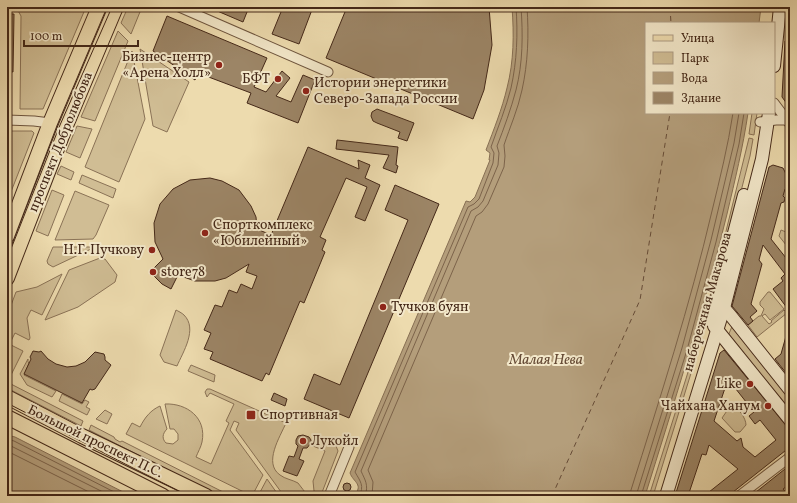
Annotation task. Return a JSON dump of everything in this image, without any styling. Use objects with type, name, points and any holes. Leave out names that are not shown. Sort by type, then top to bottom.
[{"type":"main road","name":"проспект Добролюбова","points":[[7,236],[50,122],[99,7]]},
{"type":"main road","name":"проспект Добролюбова","points":[[7,278],[65,128],[116,7]]},
{"type":"main road","points":[[772,22],[778,8]]},
{"type":"main road","points":[[775,52],[778,8]]},
{"type":"main road","name":"набережная Макарова","points":[[658,496],[720,308],[764,117]]},
{"type":"main road","points":[[720,308],[790,390]]},
{"type":"main road","points":[[714,326],[790,420]]},
{"type":"main road","name":"набережная Макарова","points":[[666,496],[714,326]]},
{"type":"main road","name":"Большой проспект П.С.","points":[[7,397],[82,436],[206,496]]},
{"type":"main road","name":"Большой проспект П.С.","points":[[9,419],[162,496]]},
{"type":"street","points":[[179,7],[328,72]]},
{"type":"street","points":[[775,104],[788,122]]},
{"type":"street","points":[[764,117],[788,122]]},
{"type":"street","points":[[7,120],[34,120],[50,122]]},
{"type":"street","points":[[329,496],[349,447]]},
{"type":"street","points":[[739,496],[790,457]]},
{"type":"green space","points":[[16,7],[86,7],[43,109],[20,109],[21,16]]},
{"type":"green space","points":[[128,7],[142,7],[131,34],[121,23]]},
{"type":"green space","points":[[118,31],[128,41],[95,121],[81,117]]},
{"type":"green space","points":[[140,49],[189,82],[167,132],[153,126]]},
{"type":"green space","points":[[132,51],[145,119],[119,182],[85,167]]},
{"type":"green space","points":[[752,114],[757,114],[754,135],[749,134]]},
{"type":"green space","points":[[77,126],[92,129],[80,158],[66,152]]},
{"type":"green space","points":[[7,131],[32,131],[34,133],[7,202]]},
{"type":"green space","points":[[749,138],[753,139],[750,156],[714,297],[710,296]]},
{"type":"green space","points":[[61,166],[74,172],[71,180],[57,174]]},
{"type":"green space","points":[[82,175],[116,189],[113,198],[79,183]]},
{"type":"green space","points":[[52,190],[64,195],[48,236],[36,231]]},
{"type":"green space","points":[[75,191],[109,205],[93,239],[55,240]]},
{"type":"green space","points":[[790,220],[790,250],[779,236],[781,230],[786,232]]},
{"type":"green space","points":[[53,247],[90,247],[91,249],[53,267],[48,264],[47,261]]},
{"type":"green space","points":[[100,258],[105,259],[117,275],[115,282],[78,307],[45,320],[69,270]]},
{"type":"green space","points":[[62,274],[42,315],[31,310],[27,318],[29,340],[15,333],[11,341],[7,339],[7,316],[16,292],[37,287]]},
{"type":"green space","points":[[768,292],[770,292],[784,309],[770,320],[765,314],[762,316],[769,324],[784,310],[787,313],[757,337],[748,325],[761,316],[764,309],[760,305],[760,302]]},
{"type":"green space","points":[[176,310],[184,315],[190,327],[190,334],[186,347],[177,366],[164,362],[160,355]]},
{"type":"green space","points":[[733,324],[790,396],[790,413],[728,336]]},
{"type":"green space","points":[[7,343],[23,351],[11,375],[7,373]]},
{"type":"green space","points":[[28,359],[29,363],[24,375],[56,391],[52,397],[27,385],[20,374]]},
{"type":"green space","points":[[191,365],[215,375],[214,382],[188,371]]},
{"type":"green space","points":[[689,369],[692,370],[653,496],[649,496]]},
{"type":"green space","points":[[7,382],[83,421],[81,426],[7,388]]},
{"type":"green space","points":[[207,389],[286,423],[274,450],[273,464],[275,470],[280,475],[298,483],[308,496],[284,496],[236,430],[239,423],[234,421],[230,430],[263,475],[252,496],[126,434],[132,423],[140,427],[148,414],[160,406],[167,429],[163,435],[164,440],[166,443],[173,444],[178,440],[178,434],[174,429],[170,429],[165,404],[181,406],[194,414],[201,426],[203,433],[202,442],[196,457],[211,464],[229,423],[226,421],[234,404],[210,393],[207,397],[205,392]]},
{"type":"green space","points":[[62,394],[82,404],[85,400],[89,402],[86,407],[90,409],[87,415],[59,401]]},
{"type":"green space","points":[[731,405],[739,410],[745,419],[746,425],[740,432],[735,432],[722,418]]},
{"type":"green space","points":[[105,410],[112,414],[107,424],[96,419]]},
{"type":"green space","points":[[91,425],[114,437],[120,442],[122,441],[231,496],[219,496],[89,430]]},
{"type":"green space","points":[[316,437],[336,446],[338,451],[321,495],[314,491],[313,481],[325,451],[313,446]]},
{"type":"green space","points":[[267,479],[279,496],[258,496]]},
{"type":"water","name":"Малая Нева","points":[[512,7],[761,7],[759,22],[645,22],[645,114],[748,114],[736,176],[709,285],[645,496],[353,496],[358,489],[358,486],[350,473],[466,201],[470,202],[475,197],[490,160],[490,153],[486,150],[498,119],[507,88],[511,68],[513,37]]},
{"type":"water","points":[[7,435],[15,437],[131,496],[7,496]]},
{"type":"building","points":[[208,7],[249,7],[243,22]]},
{"type":"building","points":[[283,7],[313,7],[299,44],[272,34]]},
{"type":"building","points":[[347,7],[489,7],[492,45],[484,90],[473,119],[326,58]]},
{"type":"building","points":[[7,14],[14,14],[13,72],[7,71]]},
{"type":"building","name":"Бизнес-центр «Арена Холл»","points":[[167,16],[267,58],[254,87],[266,92],[282,71],[290,78],[276,96],[291,102],[303,75],[315,80],[298,123],[247,103],[251,93],[198,73],[195,80],[153,51]]},
{"type":"building","points":[[785,41],[790,41],[790,108],[782,97]]},
{"type":"building","points":[[377,109],[414,123],[407,141],[398,138],[400,132],[373,121],[371,116],[372,112]]},
{"type":"building","points":[[337,140],[398,147],[396,165],[398,166],[396,173],[383,168],[389,155],[336,149]]},
{"type":"building","points":[[308,147],[359,169],[358,160],[370,165],[365,178],[380,185],[365,221],[355,217],[367,187],[346,178],[320,237],[326,240],[322,250],[325,252],[304,303],[300,301],[269,375],[266,373],[262,381],[210,359],[213,352],[204,349],[211,333],[204,330],[215,305],[222,307],[229,290],[237,293],[241,284],[252,289],[257,276],[246,272],[249,264],[226,278],[215,281],[195,281],[178,275],[171,289],[162,284],[150,272],[163,259],[155,242],[154,223],[160,204],[173,189],[190,180],[210,178],[222,181],[239,190],[251,206],[256,217],[257,229],[271,235]]},
{"type":"building","points":[[773,165],[783,168],[789,184],[787,189],[785,189],[783,196],[785,198],[784,202],[781,203],[771,239],[790,263],[790,312],[773,289],[783,281],[781,278],[785,274],[763,245],[759,260],[762,264],[751,304],[757,311],[750,317],[753,321],[748,325],[732,306],[769,167]]},
{"type":"building","name":"Тучков буян","points":[[395,185],[439,204],[349,418],[304,399],[314,374],[340,385],[408,220],[385,210]]},
{"type":"building","points":[[788,329],[790,329],[790,378],[775,359],[781,354]]},
{"type":"building","points":[[724,350],[790,430],[790,447],[728,496],[704,496],[738,469],[709,445],[706,455],[702,454],[688,496],[675,496],[720,353]],"holes":[[[728,379],[754,412],[749,416],[755,424],[760,420],[776,440],[755,457],[743,447],[741,438],[737,441],[714,421]]]},
{"type":"building","points":[[33,351],[41,351],[48,359],[56,364],[67,367],[76,366],[85,362],[95,352],[104,354],[105,360],[111,365],[95,389],[90,389],[82,403],[24,374]]},
{"type":"building","points":[[274,393],[287,399],[285,406],[271,400]]},
{"type":"building","points":[[303,435],[309,437],[311,443],[307,448],[303,448],[299,459],[304,461],[297,476],[283,471],[289,456],[294,457],[298,446],[296,444],[296,440],[298,436]]},
{"type":"building","points":[[790,465],[790,484],[783,489],[789,496],[751,496]]},
{"type":"building","points":[[345,483],[349,483],[351,487],[349,491],[345,491],[343,489],[343,485]]},
{"type":"ferry route","points":[[670,7],[671,22]]},
{"type":"ferry route","points":[[552,496],[640,300],[670,114]]},
{"type":"tram line","points":[[7,259],[60,125],[112,7]]},
{"type":"tram line","points":[[7,403],[189,496]]},
{"type":"place","name":"Бизнес-центр «Арена Холл»","points":[[219,65]]},
{"type":"place","name":"БФТ","points":[[278,79]]},
{"type":"place","name":"Истории энергетики Северо-Запада России","points":[[306,91]]},
{"type":"place","name":"Спорткомплекс «Юбилейный»","points":[[205,233]]},
{"type":"place","name":"Н.Г. Пучкову","points":[[152,250]]},
{"type":"place","name":"store78","points":[[153,272]]},
{"type":"place","name":"Тучков буян","points":[[383,307]]},
{"type":"place","name":"Like","points":[[750,384]]},
{"type":"place","name":"Чайхана Ханум","points":[[768,406]]},
{"type":"place","name":"Спортивная","points":[[251,415]]},
{"type":"place","name":"Лукойл","points":[[303,441]]}]
